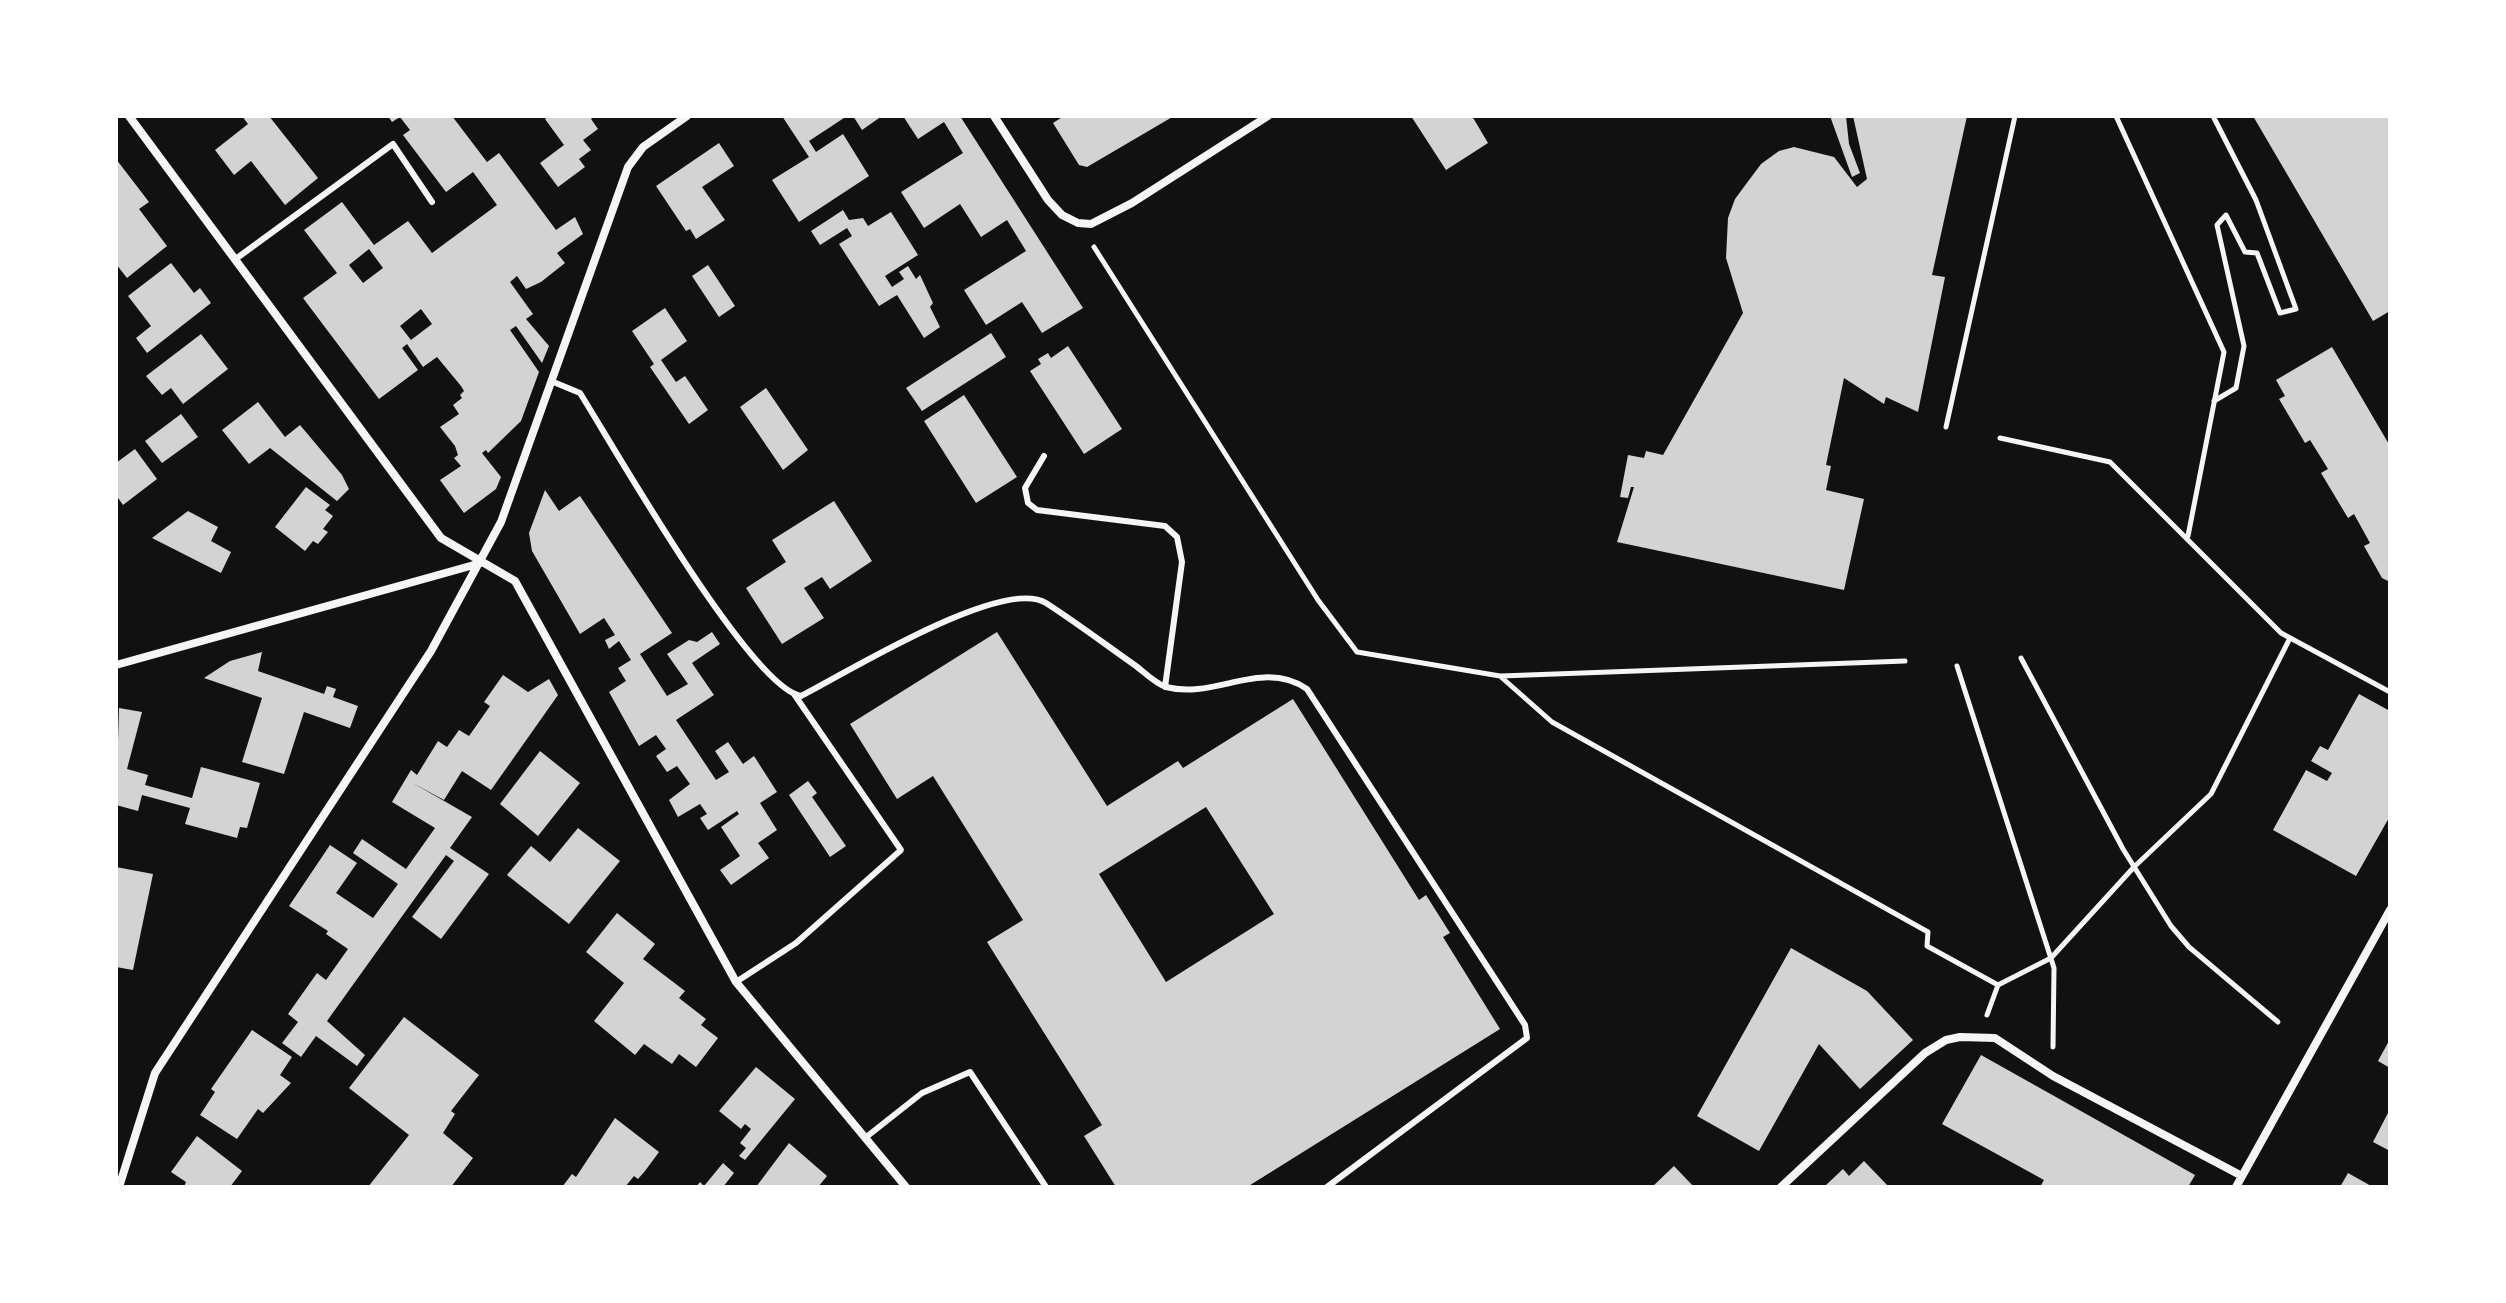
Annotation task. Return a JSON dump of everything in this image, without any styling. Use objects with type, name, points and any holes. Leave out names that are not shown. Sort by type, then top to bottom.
[{"type":"street","points":[[129,116],[237,258],[441,538],[515,581],[736,982],[906,1187]]},
{"type":"street","points":[[119,1187],[155,1073],[431,651],[482,563],[501,522],[628,167],[643,147],[684,116]]},
{"type":"street","points":[[994,116],[1048,200],[1062,215],[1078,223],[1103,220],[1268,116]]},
{"type":"street","points":[[116,665],[482,563]]},
{"type":"street","points":[[2236,1187],[2390,910]]},
{"type":"street","points":[[1781,1187],[1925,1053],[1946,1040],[1979,1036],[1995,1038],[2053,1076],[2242,1176]]},
{"type":"lane","points":[[237,258],[393,144],[432,202]]},
{"type":"lane","points":[[551,381],[580,393],[735,637],[755,663],[787,693],[801,696],[966,611],[1000,599],[1042,600],[1165,687],[1214,688],[1266,674],[1290,677],[1307,689],[1525,1025],[1527,1038],[1327,1187]]},
{"type":"lane","points":[[1044,456],[1025,488],[1028,503],[1037,510],[1165,526],[1177,537],[1182,562],[1165,687]]},
{"type":"lane","points":[[736,982],[796,943],[901,850],[794,694]]},
{"type":"lane","points":[[865,1138],[922,1093],[970,1072],[979,1080],[1046,1187]]},
{"type":"path","points":[[1946,427],[2015,116]]},
{"type":"path","points":[[2116,116],[2224,352],[2188,537]]},
{"type":"path","points":[[2213,116],[2256,200],[2296,309],[2280,313],[2257,253],[2245,252],[2226,215],[2217,225],[2244,346],[2236,388],[2214,401]]},
{"type":"path","points":[[1078,223],[1318,600],[1357,652],[1500,676],[1905,661]]},
{"type":"path","points":[[2000,438],[2110,462],[2290,638],[2390,692]]},
{"type":"path","points":[[1979,1036],[1998,985],[2051,958],[2134,867],[2211,794],[2290,638]]},
{"type":"path","points":[[2021,658],[2134,867],[2189,947],[2278,1022]]},
{"type":"path","points":[[1957,666],[2051,958],[2053,1076]]},
{"type":"path","points":[[1500,676],[1552,722],[1928,932],[1927,946],[1998,985]]},
{"type":"building","points":[[242,116],[269,116],[318,178],[285,205],[251,161],[234,175],[215,150],[248,124]]},
{"type":"building","points":[[388,116],[452,116],[487,162],[499,153],[556,230],[575,217],[583,234],[557,253],[565,263],[541,282],[526,289],[517,276],[510,282],[533,314],[526,319],[549,346],[542,363],[516,326],[510,330],[539,372],[521,421],[488,453],[486,450],[482,453],[501,477],[496,489],[464,513],[440,480],[461,466],[454,458],[458,455],[455,446],[440,427],[459,414],[453,405],[462,398],[460,395],[464,391],[461,386],[437,357],[423,367],[407,344],[402,348],[418,370],[379,399],[303,298],[337,273],[304,230],[342,202],[374,245],[408,221],[432,253],[497,205],[473,172],[446,192],[403,135],[410,130],[400,117],[392,122]],"holes":[[[369,249],[383,268],[363,283],[349,265]],[[421,309],[432,324],[411,340],[400,326]]]},
{"type":"building","points":[[549,116],[595,116],[591,119],[598,129],[583,140],[591,150],[579,159],[585,167],[558,187],[540,163],[564,145],[545,119]]},
{"type":"building","points":[[782,116],[847,116],[809,141],[816,152],[843,134],[869,176],[799,222],[772,180],[809,157]]},
{"type":"building","points":[[853,116],[882,116],[862,130]]},
{"type":"building","points":[[903,116],[960,116],[1083,308],[1042,333],[1022,302],[986,325],[964,290],[1026,251],[1007,220],[981,237],[960,204],[924,228],[901,192],[963,153],[944,122],[918,139]]},
{"type":"building","points":[[1064,116],[1174,116],[1087,167],[1079,165],[1053,123]]},
{"type":"building","points":[[1411,116],[1472,116],[1488,143],[1446,170]]},
{"type":"building","points":[[1830,116],[1846,116],[1849,144],[1860,173],[1852,177]]},
{"type":"building","points":[[1853,116],[1967,116],[1932,275],[1945,277],[1918,412],[1886,397],[1884,404],[1844,378],[1826,465],[1831,466],[1826,490],[1864,499],[1844,590],[1617,542],[1634,487],[1631,487],[1628,498],[1620,497],[1628,455],[1644,458],[1646,451],[1663,455],[1743,313],[1726,258],[1728,218],[1735,199],[1761,164],[1779,151],[1794,147],[1834,157],[1857,187],[1867,179]]},
{"type":"building","points":[[2253,116],[2390,116],[2390,311],[2373,321]]},
{"type":"building","points":[[719,143],[734,166],[702,187],[725,220],[696,239],[690,229],[686,231],[656,186]]},
{"type":"building","points":[[116,159],[149,202],[139,209],[167,246],[127,278],[116,264]]},
{"type":"building","points":[[843,210],[849,220],[863,218],[868,226],[891,212],[918,255],[885,276],[892,287],[904,279],[899,272],[908,266],[916,279],[920,275],[940,327],[924,338],[897,295],[879,306],[839,244],[852,236],[847,228],[820,245],[811,231]]},
{"type":"building","points":[[171,263],[194,293],[200,288],[211,303],[147,353],[136,338],[151,326],[128,296]]},
{"type":"building","points":[[708,265],[735,306],[719,317],[692,276]]},
{"type":"building","points":[[665,308],[687,341],[661,360],[676,382],[685,376],[708,410],[689,424],[650,367],[654,364],[632,331]]},
{"type":"building","points":[[991,333],[1006,357],[922,411],[906,388]]},
{"type":"building","points":[[201,334],[228,369],[183,404],[171,388],[162,395],[146,376]]},
{"type":"building","points":[[1068,346],[1122,429],[1084,454],[1030,371],[1041,364],[1038,359],[1048,353],[1051,358]]},
{"type":"building","points":[[2332,347],[2390,446],[2390,582],[2382,578],[2364,546],[2370,543],[2354,514],[2348,518],[2321,473],[2328,469],[2310,440],[2305,443],[2279,399],[2285,396],[2276,380]]},
{"type":"building","points":[[766,388],[808,450],[783,470],[740,407]]},
{"type":"building","points":[[964,395],[1017,477],[976,503],[924,421]]},
{"type":"building","points":[[258,402],[285,437],[300,425],[342,475],[349,489],[337,501],[270,448],[249,464],[222,430]]},
{"type":"building","points":[[181,414],[198,437],[162,463],[145,441]]},
{"type":"building","points":[[135,449],[157,479],[123,505],[116,495],[116,463]]},
{"type":"building","points":[[306,487],[330,505],[325,510],[333,516],[323,529],[328,532],[318,544],[313,541],[305,551],[275,527]]},
{"type":"building","points":[[545,490],[559,511],[580,496],[672,633],[640,654],[667,696],[688,684],[667,654],[689,640],[697,642],[712,632],[720,644],[692,663],[714,695],[676,720],[716,780],[729,772],[715,751],[728,742],[743,764],[754,756],[777,792],[760,803],[777,830],[758,843],[769,858],[731,885],[720,870],[740,856],[721,827],[739,814],[737,811],[708,830],[700,818],[707,814],[700,804],[678,817],[669,800],[690,784],[677,766],[667,772],[656,756],[666,749],[656,735],[639,746],[609,692],[626,681],[618,668],[631,660],[619,641],[609,649],[605,640],[615,635],[604,618],[580,634],[532,551],[529,533]]},
{"type":"building","points":[[834,501],[872,561],[830,589],[822,577],[804,588],[824,618],[782,644],[746,588],[786,562],[772,540]]},
{"type":"building","points":[[188,511],[218,527],[211,541],[231,552],[221,573],[152,538]]},
{"type":"building","points":[[997,632],[1107,806],[1178,761],[1183,768],[1293,699],[1419,900],[1426,895],[1450,933],[1443,937],[1500,1029],[1247,1187],[1116,1187],[1084,1136],[1102,1125],[987,942],[1023,920],[933,776],[897,799],[850,724]],"holes":[[[1206,807],[1274,914],[1166,982],[1099,874]]]},
{"type":"building","points":[[262,652],[258,671],[324,694],[327,686],[336,689],[333,697],[358,706],[350,728],[304,712],[284,774],[242,762],[262,698],[204,678],[230,661]]},
{"type":"building","points":[[503,675],[528,692],[549,679],[558,695],[491,790],[462,771],[444,800],[411,782],[472,817],[450,848],[489,874],[441,939],[412,917],[454,861],[446,855],[327,1021],[365,1055],[357,1066],[316,1036],[301,1057],[282,1043],[298,1022],[288,1014],[317,973],[326,980],[348,949],[326,934],[328,931],[289,906],[330,845],[357,863],[336,893],[373,918],[398,884],[353,853],[362,839],[406,869],[435,828],[392,802],[411,770],[417,775],[438,741],[447,747],[459,730],[469,736],[490,706],[484,702]]},
{"type":"building","points":[[2359,694],[2390,711],[2390,816],[2356,876],[2273,830],[2306,770],[2327,781],[2332,773],[2311,761],[2320,746],[2328,750]]},
{"type":"building","points":[[119,708],[142,712],[127,769],[148,775],[145,785],[192,798],[201,767],[260,783],[247,828],[240,827],[237,838],[185,824],[190,808],[142,795],[138,811],[116,805]]},
{"type":"building","points":[[540,751],[580,783],[538,836],[500,804]]},
{"type":"building","points":[[808,781],[817,793],[812,797],[846,846],[830,857],[789,795]]},
{"type":"building","points":[[578,828],[620,861],[569,924],[507,875],[531,846],[550,862]]},
{"type":"building","points":[[116,867],[153,874],[133,970],[116,967]]},
{"type":"building","points":[[617,913],[655,944],[643,959],[685,991],[679,998],[706,1019],[701,1025],[718,1038],[696,1067],[679,1054],[672,1064],[644,1044],[635,1055],[594,1021],[624,983],[586,952]]},
{"type":"building","points":[[1791,948],[1867,991],[1913,1040],[1860,1089],[1819,1044],[1759,1151],[1697,1116]]},
{"type":"building","points":[[404,1017],[479,1075],[451,1111],[455,1114],[443,1133],[473,1158],[451,1187],[368,1187],[409,1135],[349,1088]]},
{"type":"building","points":[[252,1030],[292,1057],[280,1075],[291,1083],[263,1113],[258,1109],[237,1139],[200,1115],[215,1092],[211,1089]]},
{"type":"building","points":[[2390,1039],[2390,1068],[2378,1061]]},
{"type":"building","points":[[1981,1055],[2195,1175],[2188,1187],[2040,1187],[2044,1180],[1942,1124]]},
{"type":"building","points":[[756,1067],[795,1099],[745,1160],[739,1156],[746,1148],[740,1143],[751,1129],[745,1124],[741,1129],[719,1111]]},
{"type":"building","points":[[2390,1109],[2390,1151],[2373,1142]]},
{"type":"building","points":[[615,1118],[659,1152],[645,1171],[638,1179],[634,1176],[625,1187],[562,1187],[572,1174],[576,1177]]},
{"type":"building","points":[[197,1136],[242,1171],[230,1187],[184,1187],[186,1182],[171,1172]]},
{"type":"building","points":[[789,1143],[827,1176],[818,1187],[756,1187]]},
{"type":"building","points":[[1864,1161],[1889,1187],[1824,1187],[1843,1169],[1849,1176]]},
{"type":"building","points":[[723,1163],[734,1173],[723,1187],[696,1187],[700,1182],[704,1186]]},
{"type":"building","points":[[1674,1166],[1694,1187],[1652,1187]]},
{"type":"building","points":[[2348,1173],[2373,1187],[2340,1187]]}]
